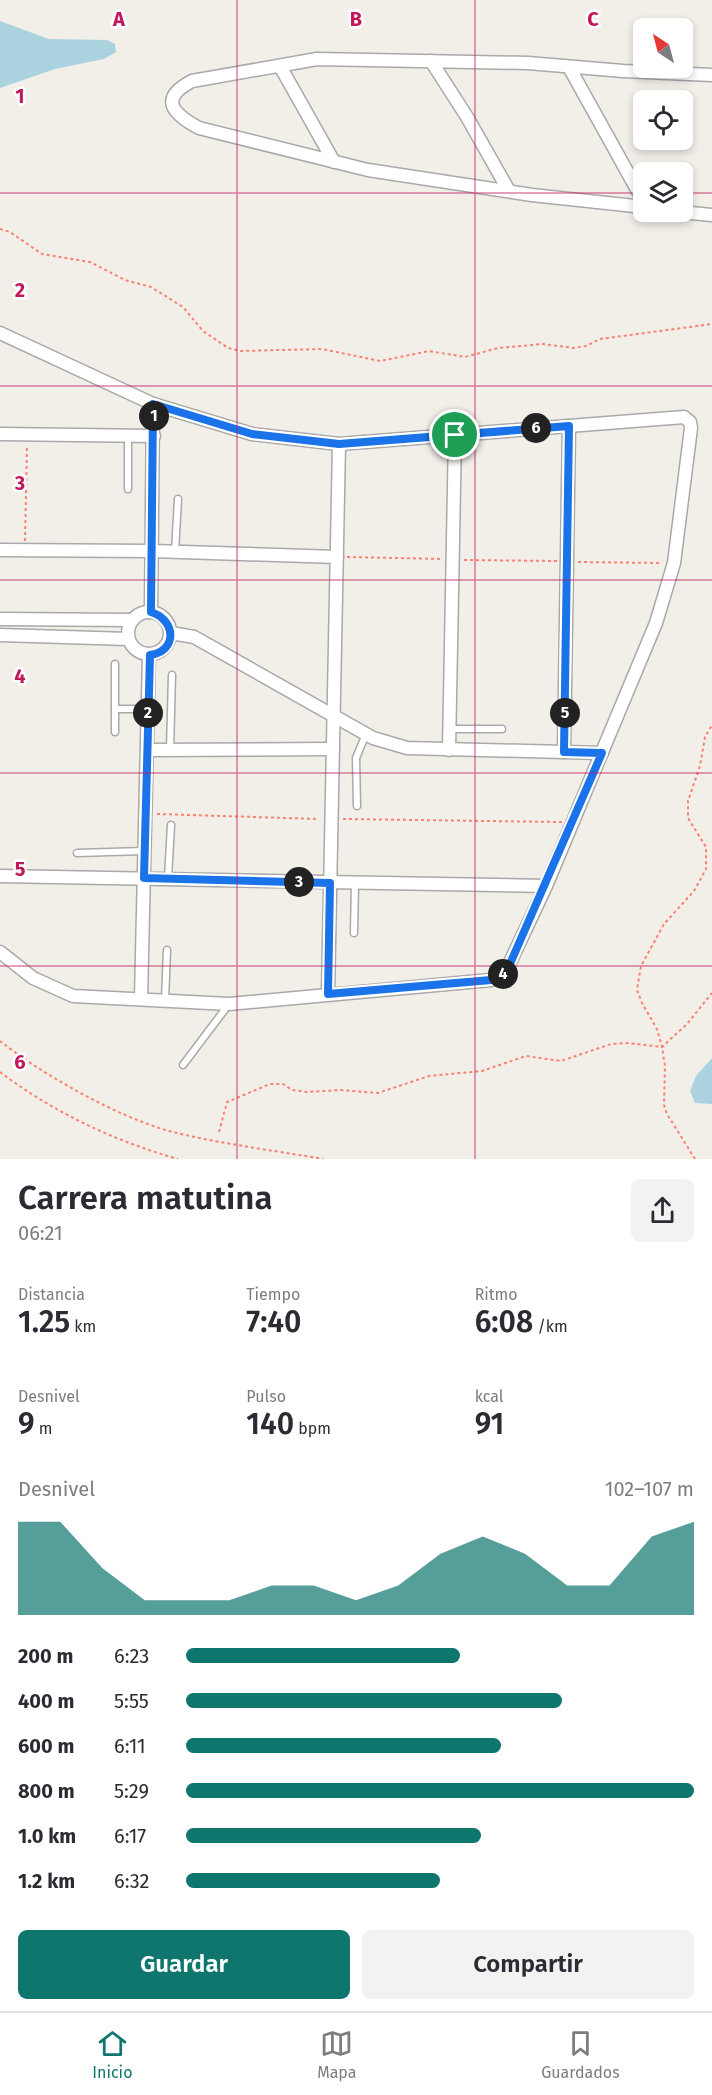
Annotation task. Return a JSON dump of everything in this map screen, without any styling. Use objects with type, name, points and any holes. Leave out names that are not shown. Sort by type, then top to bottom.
[{"type":"street","points":[[633,206],[509,191],[368,170],[334,162],[199,128],[180,118],[172,106],[175,93],[192,81],[317,60],[528,63],[712,75]]},
{"type":"street","points":[[431,61],[467,117],[509,191]]},
{"type":"street","points":[[280,66],[334,162]]},
{"type":"street","points":[[569,66],[633,182]]},
{"type":"street","points":[[693,213],[712,215]]},
{"type":"street","points":[[0,333],[153,404],[252,434],[339,444],[684,417],[690,422],[674,563],[656,623],[546,886],[506,973],[491,980],[229,1004],[73,996],[33,978],[0,952]]},
{"type":"street","points":[[151,612],[153,404]]},
{"type":"street","points":[[564,752],[569,426]]},
{"type":"street","points":[[0,434],[154,436]]},
{"type":"street","points":[[449,750],[455,435]]},
{"type":"street","points":[[328,994],[339,444]]},
{"type":"street","points":[[0,550],[152,551],[337,557]]},
{"type":"street","points":[[151,612],[161,615],[168,623],[171,633],[169,643],[162,651],[150,655],[142,654],[133,648],[128,639],[128,629],[132,620],[141,614],[151,612]]},
{"type":"street","points":[[0,619],[132,620]]},
{"type":"street","points":[[171,633],[194,637],[366,734],[407,748],[602,753]]},
{"type":"street","points":[[0,635],[128,639]]},
{"type":"street","points":[[141,998],[150,655]]},
{"type":"street","points":[[147,750],[333,748]]},
{"type":"street","points":[[0,876],[546,886]]},
{"type":"lane","points":[[128,435],[128,489]]},
{"type":"lane","points":[[176,552],[178,499]]},
{"type":"lane","points":[[115,732],[116,664]]},
{"type":"lane","points":[[170,750],[172,675]]},
{"type":"lane","points":[[115,709],[148,709]]},
{"type":"lane","points":[[449,729],[502,729]]},
{"type":"lane","points":[[357,806],[356,758],[366,734]]},
{"type":"lane","points":[[168,878],[171,825]]},
{"type":"lane","points":[[77,853],[144,851]]},
{"type":"lane","points":[[354,933],[356,883]]},
{"type":"lane","points":[[165,1000],[167,951]]},
{"type":"lane","points":[[183,1065],[229,1004]]},
{"type":"path","points":[[0,229],[10,232],[42,254],[90,262],[125,280],[151,287],[183,307],[209,335],[228,348],[240,351],[322,350],[380,362],[429,351],[465,357],[498,348],[543,344],[573,348],[586,346],[600,339],[712,324]]},
{"type":"path","points":[[24,550],[27,434]]},
{"type":"path","points":[[337,557],[674,563]]},
{"type":"path","points":[[695,1159],[667,1114],[664,1105],[666,1066],[657,1029],[642,1003],[638,990],[638,978],[641,966],[664,924],[694,891],[706,869],[706,847],[688,818],[688,801],[700,766],[705,737],[712,725]]},
{"type":"path","points":[[145,814],[572,822]]},
{"type":"path","points":[[219,1132],[227,1102],[270,1084],[283,1084],[292,1089],[308,1092],[340,1090],[378,1092],[429,1076],[482,1071],[526,1056],[561,1061],[611,1044],[628,1043],[662,1047],[687,1024],[712,993]]},
{"type":"path","points":[[0,1041],[23,1059],[102,1102],[168,1130],[323,1159]]},
{"type":"path","points":[[0,1072],[43,1102],[109,1136],[178,1159]]},
{"type":"water","points":[[0,21],[49,39],[107,40],[115,44],[116,52],[104,59],[55,69],[0,88]]},
{"type":"water","points":[[712,1058],[712,1104],[695,1103],[690,1091],[696,1076]]},
{"type":"route","points":[[153,404],[252,434],[339,444],[455,435],[569,426],[564,752],[602,753],[546,886],[506,973],[491,980],[328,994],[330,883],[144,878],[150,655],[162,651],[169,643],[171,633],[168,623],[161,615],[151,612],[153,404]]}]
